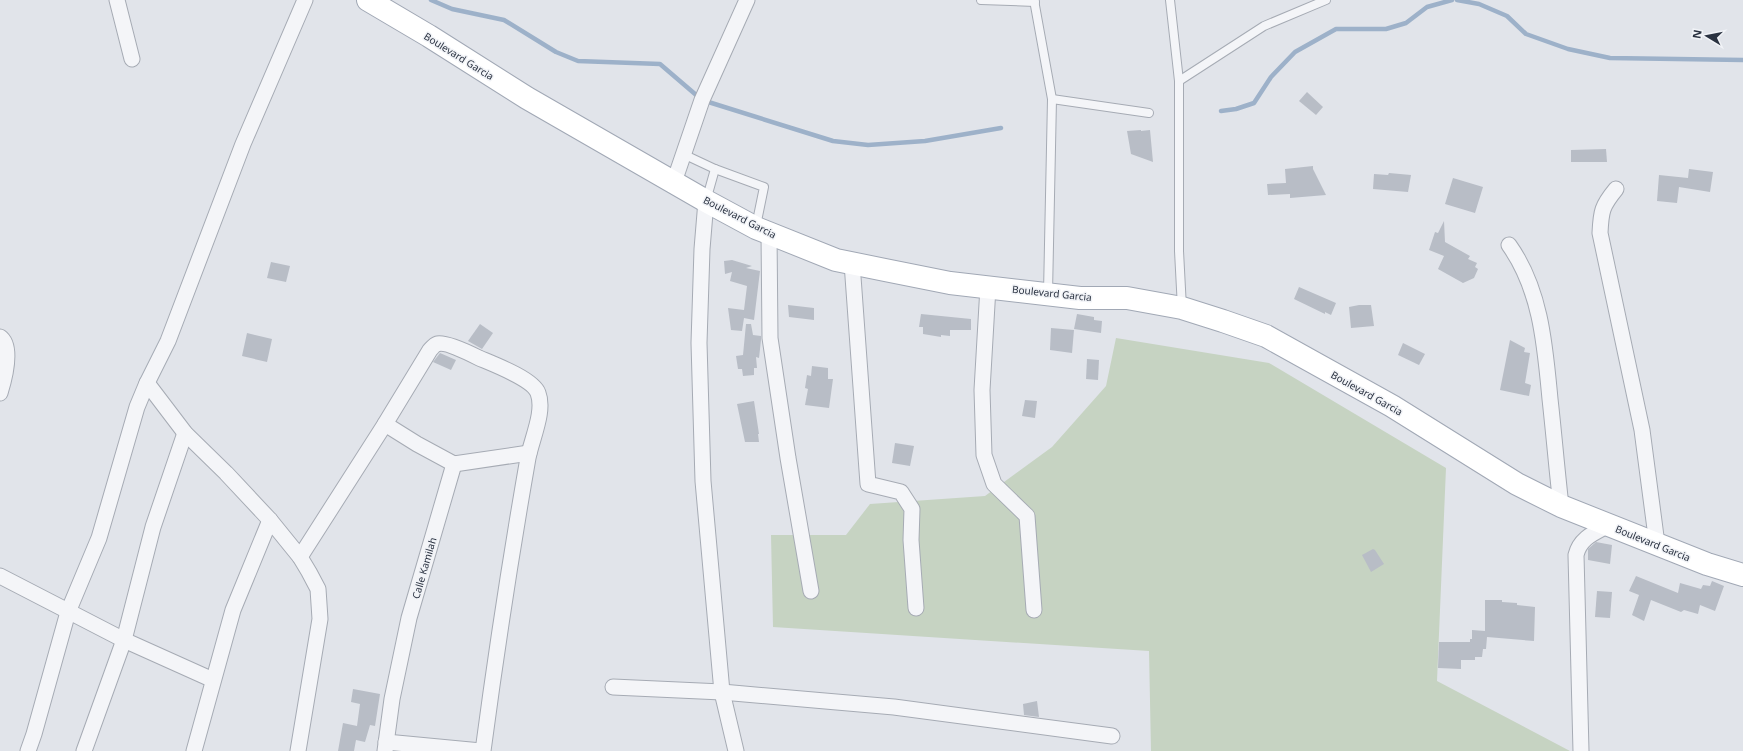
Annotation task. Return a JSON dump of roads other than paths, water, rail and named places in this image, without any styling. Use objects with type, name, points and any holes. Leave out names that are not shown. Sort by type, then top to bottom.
[{"type":"main road","name":"Boulevard Garcia","points":[[368,0],[429,36],[527,98],[706,201],[762,230],[836,260],[950,283],[1080,298],[1127,298],[1182,308],[1266,336],[1392,406],[1517,484],[1561,506],[1707,564],[1743,575]]},
{"type":"street","points":[[117,0],[132,59]]},
{"type":"street","points":[[28,751],[68,612],[99,538],[137,408],[147,383],[168,341],[244,144],[305,0]]},
{"type":"street","points":[[674,182],[702,100],[747,0]]},
{"type":"street","points":[[1616,189],[1604,203],[1600,218],[1600,233],[1642,430],[1657,544]]},
{"type":"street","points":[[706,201],[702,250],[699,344],[703,481],[722,692],[736,751]]},
{"type":"street","points":[[762,230],[770,338],[788,458],[811,591]]},
{"type":"street","points":[[1509,245],[1520,261],[1531,285],[1544,343],[1561,506]]},
{"type":"street","points":[[852,263],[868,484],[901,492],[912,509],[911,540],[916,608]]},
{"type":"street","points":[[988,287],[982,390],[984,455],[994,484],[1027,516],[1034,610]]},
{"type":"street","points":[[0,336],[7,348],[4,379],[0,393]]},
{"type":"street","points":[[300,557],[385,424],[430,350],[437,344],[444,344],[481,358],[528,381],[538,391],[541,404],[529,453],[498,640],[482,751],[385,746]]},
{"type":"street","points":[[147,383],[185,433],[226,472],[270,520],[300,557],[318,589],[320,620],[298,751]]},
{"type":"street","points":[[385,424],[417,444],[454,464],[529,453]]},
{"type":"street","points":[[84,751],[124,640],[153,527],[185,433]]},
{"type":"street","name":"Calle Kamilah","points":[[385,746],[392,699],[409,618],[454,464]]},
{"type":"street","points":[[194,751],[233,610],[270,520]]},
{"type":"street","points":[[1581,751],[1576,555],[1578,546],[1584,538],[1609,525]]},
{"type":"street","points":[[0,576],[124,640],[213,680]]},
{"type":"street","points":[[613,687],[722,692],[894,707],[1112,736]]},
{"type":"lane","points":[[981,0],[1035,1],[1052,99],[1048,294]]},
{"type":"lane","points":[[1170,0],[1179,81],[1178,251],[1182,308]]},
{"type":"lane","points":[[1179,81],[1264,26],[1326,0]]},
{"type":"lane","points":[[1052,99],[1149,113]]},
{"type":"lane","points":[[683,154],[715,169],[764,187],[762,230]]},
{"type":"lane","points":[[706,201],[715,169]]},
{"type":"waterway","points":[[431,0],[452,9],[504,20],[556,52],[578,61],[660,64],[702,100],[833,141],[868,145],[925,141],[1001,128]]},
{"type":"waterway","points":[[1221,111],[1236,109],[1254,103],[1271,77],[1295,52],[1336,29],[1386,29],[1406,23],[1427,7],[1452,0]]},
{"type":"waterway","points":[[1457,0],[1479,4],[1507,16],[1526,34],[1568,49],[1610,58],[1743,60]]}]
